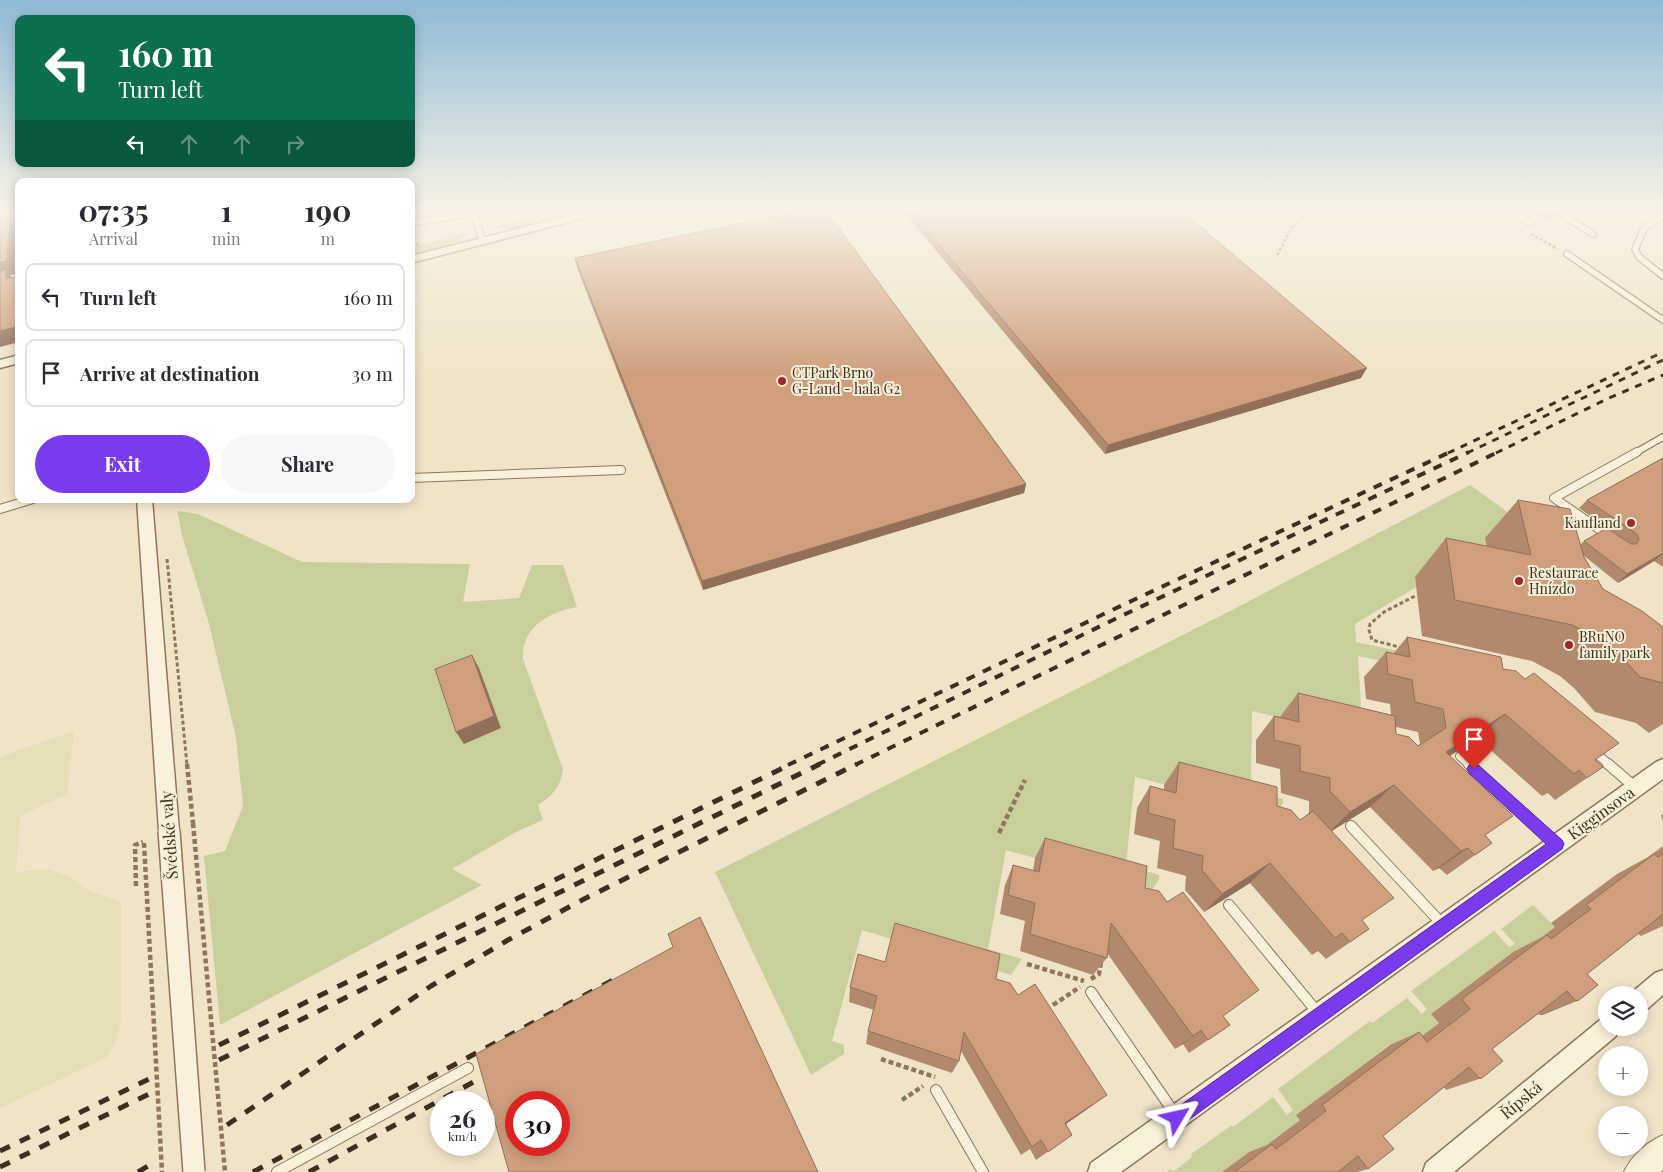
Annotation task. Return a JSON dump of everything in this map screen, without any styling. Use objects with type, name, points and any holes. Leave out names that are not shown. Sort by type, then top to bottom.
[{"type":"street","points":[[0,364],[15,360]]},
{"type":"street","name":"Švédské valy","points":[[144,503],[194,1172]]},
{"type":"street","name":"Kigginsova","points":[[1100,1172],[1663,768]]},
{"type":"street","points":[[1648,994],[1663,981]]},
{"type":"street","name":"Řípská","points":[[1435,1172],[1598,1036]]},
{"type":"street","points":[[1639,1172],[1663,1150]]},
{"type":"lane","points":[[1585,267],[1661,319]]},
{"type":"lane","points":[[1651,267],[1663,276]]},
{"type":"lane","points":[[1617,541],[1554,498],[1663,437]]},
{"type":"lane","points":[[415,478],[620,470]]},
{"type":"lane","points":[[0,509],[20,503]]},
{"type":"lane","points":[[1582,742],[1636,788]]},
{"type":"lane","points":[[1460,756],[1557,844]]},
{"type":"lane","points":[[1351,826],[1443,925]]},
{"type":"lane","points":[[1229,905],[1319,1014]]},
{"type":"lane","points":[[1089,987],[1177,1118]]},
{"type":"lane","points":[[277,1172],[468,1068]]},
{"type":"lane","points":[[936,1090],[982,1172]]},
{"type":"path","points":[[167,558],[225,1172]]},
{"type":"path","points":[[1407,649],[1372,640],[1369,633],[1369,625],[1375,618],[1417,595]]},
{"type":"path","points":[[999,833],[1025,780]]},
{"type":"path","points":[[136,886],[135,846],[144,842],[162,1172]]},
{"type":"path","points":[[1053,1005],[1089,987],[1099,974],[1101,961]]},
{"type":"path","points":[[1027,964],[1089,987]]},
{"type":"path","points":[[881,1059],[937,1078],[902,1100]]},
{"type":"shaded area","points":[[74,731],[67,794],[20,816],[16,872],[46,869],[68,876],[86,889],[121,902],[121,1020],[117,1039],[107,1057],[0,1108],[0,757]]},
{"type":"green space","points":[[1470,485],[1573,559],[1496,593],[1415,577],[1416,587],[1355,624],[1356,642],[1408,653],[1410,667],[1358,656],[1362,724],[1390,744],[1252,711],[1251,791],[1283,799],[1283,803],[1277,813],[1135,777],[1126,865],[1159,875],[1159,879],[1152,890],[1006,850],[988,949],[1022,959],[1011,975],[862,930],[832,1041],[844,1045],[844,1054],[811,1075],[715,872],[1234,609]]},
{"type":"green space","points":[[177,511],[198,514],[302,562],[470,564],[463,602],[519,598],[532,565],[563,565],[577,607],[556,613],[539,623],[527,638],[524,648],[523,659],[563,769],[558,786],[548,798],[538,805],[543,820],[516,832],[452,869],[482,885],[220,1025],[204,856],[225,851],[243,806],[236,737],[209,624],[182,535]]},
{"type":"green space","points":[[1533,905],[1555,927],[1517,956],[1513,952],[1431,1014],[1439,1023],[1397,1055],[1389,1045],[1297,1115],[1300,1120],[1252,1157],[1249,1152],[1222,1172],[1173,1172],[1192,1157],[1191,1154],[1232,1125],[1233,1127],[1273,1097],[1287,1115],[1293,1110],[1278,1089],[1370,1021],[1372,1023],[1407,998],[1422,1014],[1427,1009],[1411,991],[1494,931],[1509,947],[1515,944],[1501,929]]},
{"type":"building","name":"CTPark Brno G-Land - hala G2","points":[[578,267],[867,267],[1026,484],[702,581]]},
{"type":"building","points":[[958,267],[1248,267],[1367,368],[1108,445]]},
{"type":"building","points":[[6,270],[6,279],[15,277],[15,327],[0,331],[0,271]]},
{"type":"building","name":"Kaufland","points":[[1663,458],[1663,553],[1627,574],[1584,541],[1607,528],[1631,544],[1636,544],[1639,540],[1637,534],[1587,500]]},
{"type":"building","points":[[1518,500],[1570,509],[1584,557],[1603,589],[1642,611],[1663,627],[1663,683],[1640,677],[1617,652],[1602,640],[1572,625],[1455,600],[1446,538],[1531,555]]},
{"type":"building","points":[[1407,637],[1501,657],[1503,669],[1516,671],[1525,679],[1534,673],[1619,743],[1595,760],[1603,767],[1587,778],[1579,770],[1574,774],[1505,714],[1446,752],[1513,816],[1485,835],[1492,843],[1475,855],[1468,848],[1461,851],[1394,785],[1350,812],[1330,791],[1330,778],[1300,771],[1300,746],[1274,740],[1274,716],[1299,722],[1298,693],[1395,716],[1396,734],[1409,737],[1418,746],[1446,728],[1443,709],[1415,702],[1412,680],[1388,674],[1386,652],[1410,657]]},
{"type":"building","points":[[472,655],[494,716],[456,732],[435,669]]},
{"type":"building","points":[[1179,762],[1277,787],[1277,806],[1291,810],[1300,820],[1313,811],[1394,898],[1362,920],[1369,929],[1350,942],[1342,933],[1335,938],[1270,863],[1222,894],[1202,870],[1203,856],[1173,848],[1175,820],[1148,813],[1150,786],[1176,793]]},
{"type":"building","points":[[1045,838],[1147,866],[1145,888],[1159,891],[1167,902],[1183,892],[1259,990],[1223,1016],[1230,1025],[1208,1040],[1201,1030],[1193,1036],[1111,923],[1107,958],[1030,934],[1035,903],[1008,895],[1013,865],[1039,872]]},
{"type":"building","points":[[1654,854],[1658,857],[1663,854],[1663,914],[1587,974],[1598,985],[1579,1000],[1576,1001],[1567,991],[1492,1049],[1503,1061],[1482,1078],[1479,1078],[1469,1067],[1383,1136],[1394,1149],[1368,1169],[1358,1156],[1338,1172],[1235,1172],[1272,1144],[1276,1149],[1326,1111],[1322,1105],[1419,1032],[1427,1042],[1470,1009],[1462,999],[1547,935],[1551,939],[1591,909],[1586,905]]},
{"type":"building","points":[[700,917],[818,1172],[509,1172],[495,1122],[495,1091],[486,1091],[476,1054],[673,947],[668,934]]},
{"type":"building","points":[[895,923],[1000,954],[996,979],[1010,983],[1018,995],[1035,984],[1107,1095],[1065,1123],[1072,1135],[1048,1152],[1041,1140],[1032,1147],[964,1032],[959,1061],[868,1031],[877,996],[850,987],[858,954],[885,962]]},
{"type":"railway","points":[[1448,453],[1663,352]]},
{"type":"railway","points":[[1467,453],[1663,360]]},
{"type":"railway","points":[[1496,453],[1607,399],[1663,375]]},
{"type":"railway","points":[[788,765],[1110,611],[1450,452]]},
{"type":"railway","points":[[817,765],[1117,618],[1469,452]]},
{"type":"railway","points":[[855,765],[1498,452]]},
{"type":"railway","points":[[219,1045],[791,764]]},
{"type":"railway","points":[[219,1060],[820,764]]},
{"type":"railway","points":[[227,1125],[431,986],[508,940],[584,899],[857,764]]},
{"type":"railway","points":[[253,1172],[617,978]]},
{"type":"railway","points":[[309,1172],[488,1074]]},
{"type":"railway","points":[[0,1151],[151,1078]]},
{"type":"railway","points":[[0,1167],[151,1093]]},
{"type":"railway","points":[[138,1172],[155,1162]]},
{"type":"place","name":"CTPark Brno G-Land - hala G2","points":[[782,381]]},
{"type":"place","name":"Kaufland","points":[[1631,523]]},
{"type":"place","name":"Restaurace Hnízdo","points":[[1519,581]]},
{"type":"place","name":"BRuNO family park","points":[[1569,645]]},
{"type":"route","points":[[1177,1118],[1557,844],[1474,769]]}]
